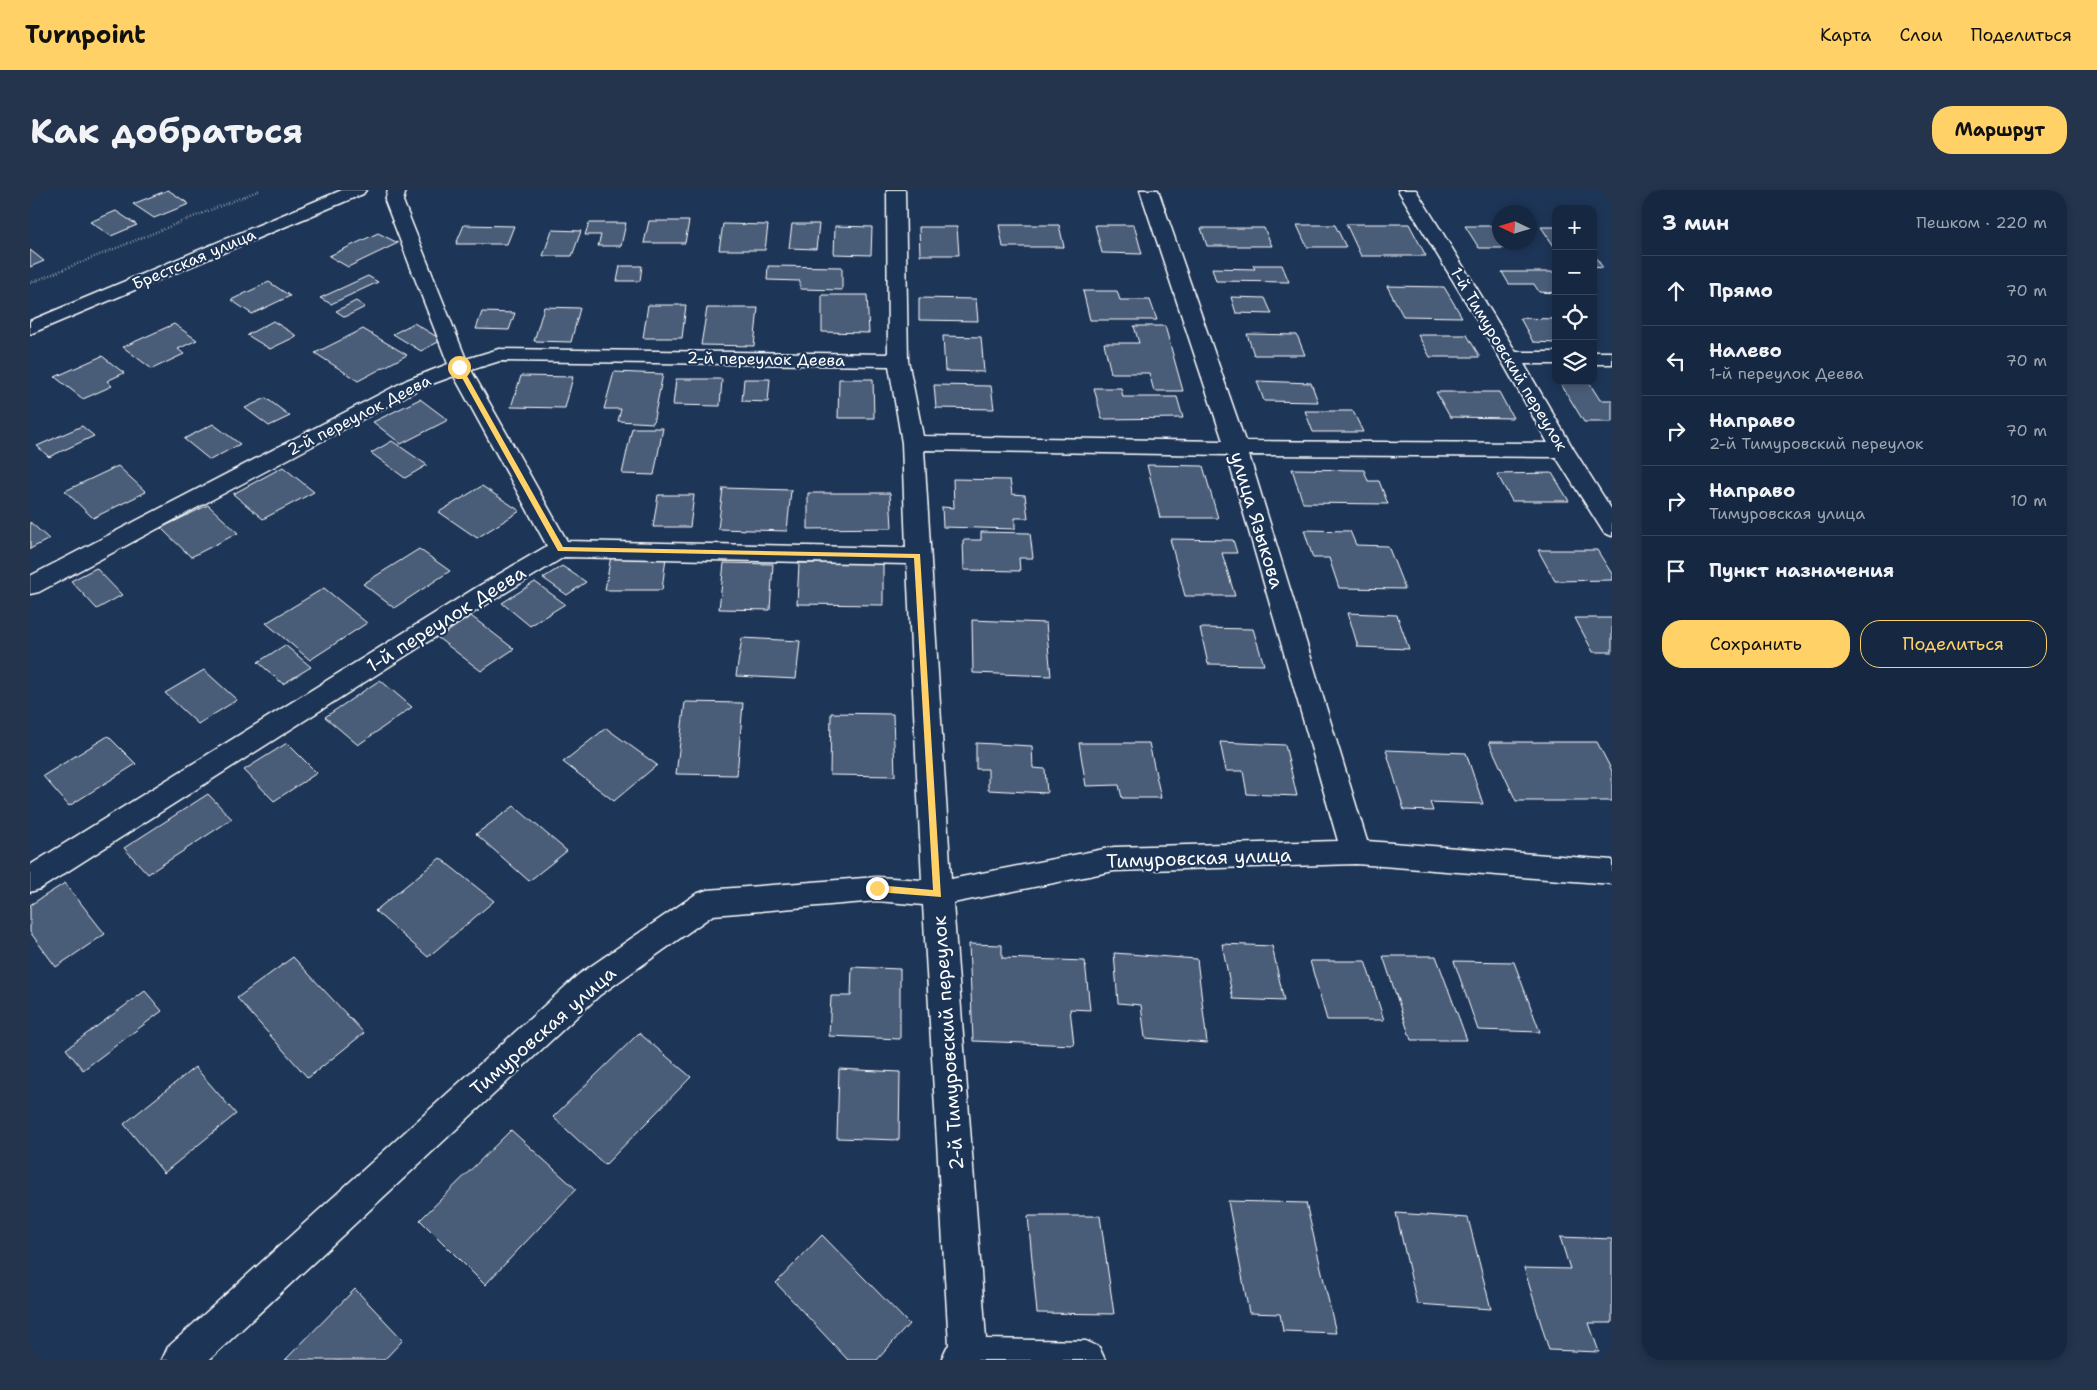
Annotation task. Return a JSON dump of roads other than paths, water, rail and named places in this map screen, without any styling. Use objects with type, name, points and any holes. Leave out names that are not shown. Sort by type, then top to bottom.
[{"type":"street","name":"Брестская улица","points":[[30,328],[353,190]]},
{"type":"street","points":[[397,190],[394,201],[459,367],[560,549],[918,556]]},
{"type":"street","name":"2-й Тимуровский переулок","points":[[896,190],[898,360],[914,442],[918,556],[965,1358]]},
{"type":"street","name":"улица Языкова","points":[[1149,190],[1236,448],[1356,852]]},
{"type":"street","name":"1-й Тимуровский переулок","points":[[1407,190],[1612,528]]},
{"type":"street","name":"2-й переулок Деева","points":[[30,586],[414,384],[459,367],[499,355],[898,360]]},
{"type":"street","points":[[1510,358],[1552,358]]},
{"type":"street","points":[[1597,358],[1612,358]]},
{"type":"street","points":[[914,442],[1236,448],[1563,450]]},
{"type":"street","name":"1-й переулок Деева","points":[[30,880],[486,593],[560,549]]},
{"type":"street","name":"Тимуровская улица","points":[[181,1360],[589,985],[707,904],[877,888],[938,894],[1114,859],[1356,852],[1612,872]]},
{"type":"street","points":[[965,1358],[1086,1360]]}]
